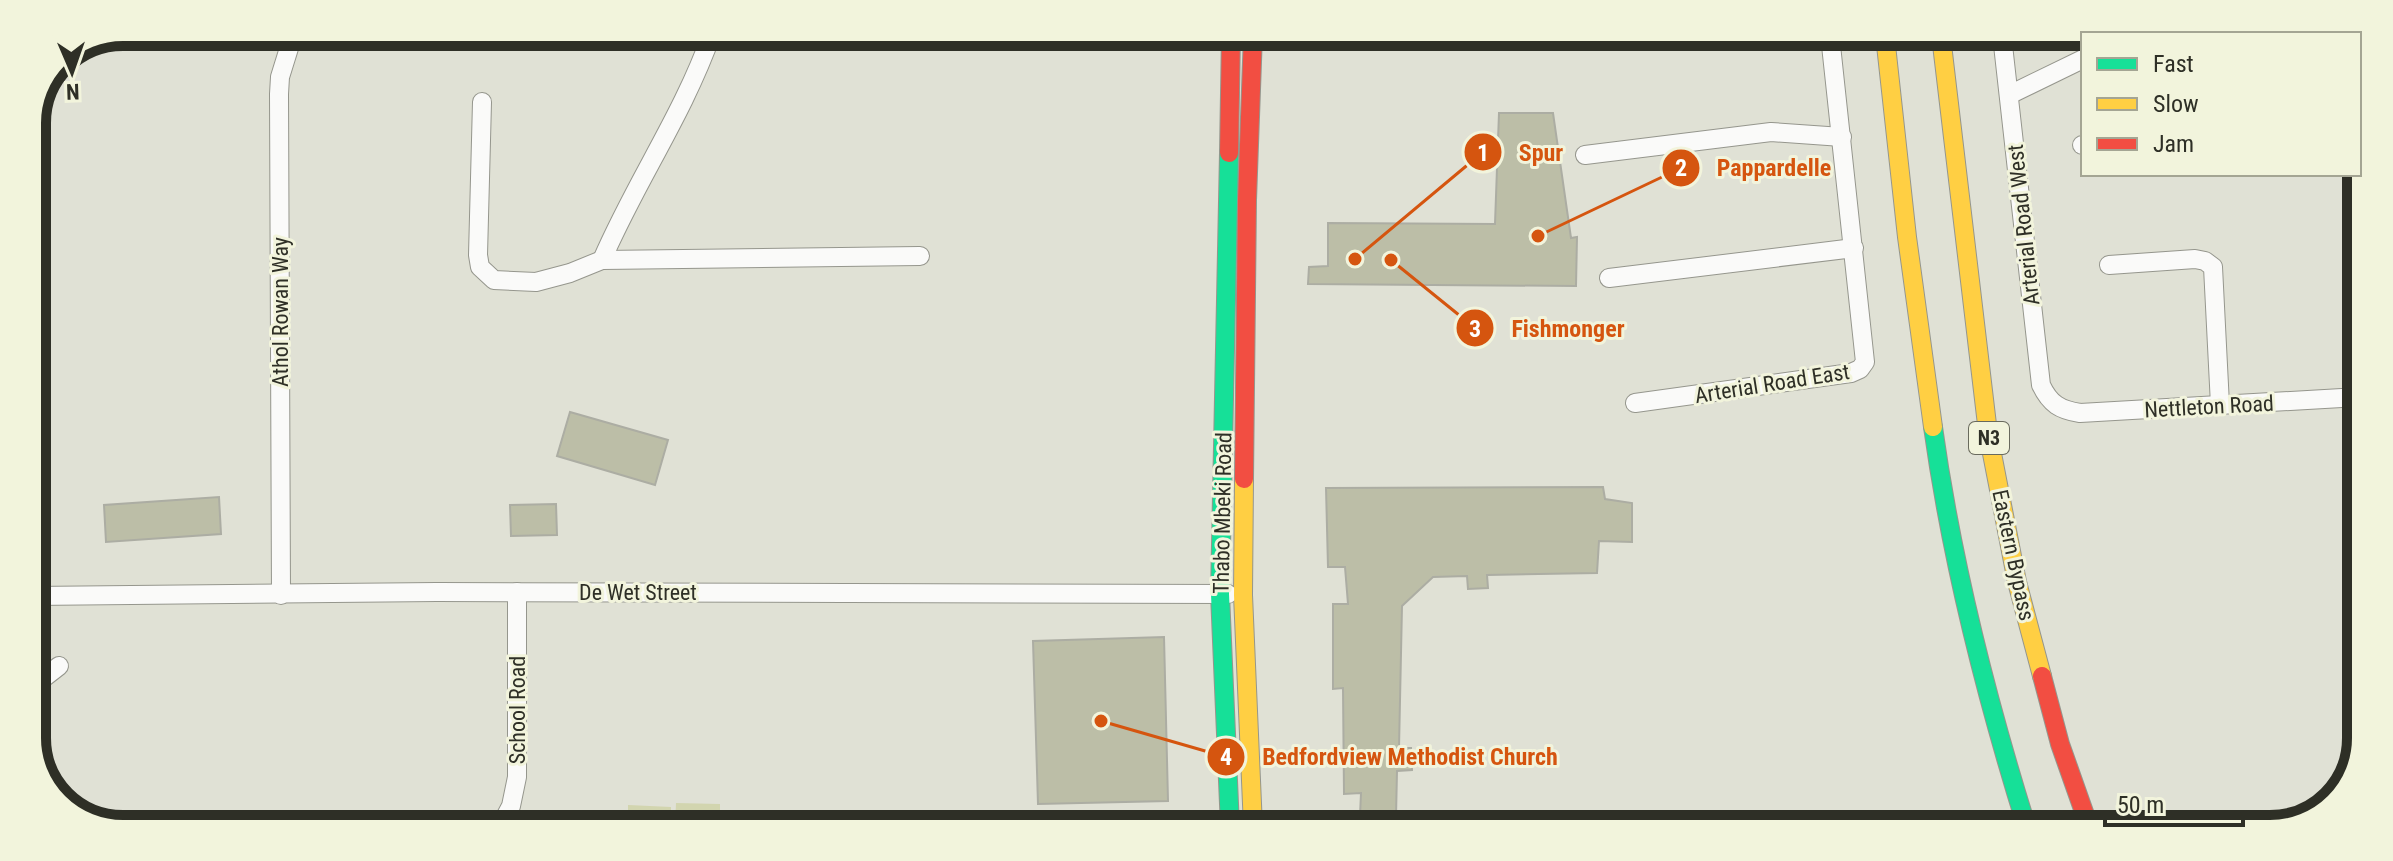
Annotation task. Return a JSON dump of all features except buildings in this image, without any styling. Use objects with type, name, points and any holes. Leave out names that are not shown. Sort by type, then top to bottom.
[{"type":"main road","name":"Thabo Mbeki Road","points":[[1229,815],[1220,594],[1231,46]]},
{"type":"main road","name":"Thabo Mbeki Road","points":[[1252,815],[1243,595],[1247,200],[1253,46]]},
{"type":"main road","name":"N3","points":[[1886,46],[1917,327],[1937,460],[1983,686],[2022,815]]},
{"type":"main road","name":"Eastern Bypass","points":[[1942,46],[1988,433],[2017,582],[2060,744],[2085,815]]},
{"type":"street","name":"Athol Rowan Way","points":[[281,595],[278,103],[280,77],[290,46]]},
{"type":"street","points":[[602,260],[631,198],[687,97],[707,46]]},
{"type":"street","name":"Arterial Road East","points":[[1635,403],[1851,373],[1860,369],[1865,362],[1831,46]]},
{"type":"street","name":"Arterial Road West","points":[[2003,46],[2041,385],[2059,408]]},
{"type":"street","points":[[2009,95],[2081,60]]},
{"type":"street","points":[[482,102],[478,255],[484,274],[494,280],[536,282],[602,260],[920,256]]},
{"type":"street","points":[[1585,155],[1771,132],[1842,137]]},
{"type":"street","points":[[1609,278],[1854,248]]},
{"type":"street","points":[[2109,265],[2195,259],[2213,267],[2220,405]]},
{"type":"street","name":"Nettleton Road","points":[[2059,408],[2080,413],[2347,398]]},
{"type":"street","name":"De Wet Street","points":[[46,596],[517,592],[1243,595]]},
{"type":"street","name":"School Road","points":[[506,815],[517,777],[517,592]]},
{"type":"street","points":[[46,676],[59,666]]},
{"type":"green space","points":[[676,803],[720,804],[720,815],[675,815]]},
{"type":"green space","points":[[628,805],[671,807],[671,815],[628,815]]},
{"type":"traffic: fast","points":[[1229,153],[1220,594],[1229,815]]},
{"type":"traffic: fast","points":[[1933,427],[1950,529],[1972,630],[2023,815]]},
{"type":"traffic: slow","points":[[1886,46],[1907,237],[1933,427]]},
{"type":"traffic: slow","points":[[1942,46],[1988,433],[2017,582],[2042,676]]},
{"type":"traffic: slow","points":[[1244,479],[1243,595],[1252,815]]},
{"type":"traffic: jam","points":[[1229,153],[1231,46]]},
{"type":"traffic: jam","points":[[1244,479],[1247,200],[1253,46]]},
{"type":"traffic: jam","points":[[2042,676],[2060,744],[2085,815]]},
{"type":"place","name":"Pappardelle","points":[[1538,236]]},
{"type":"place","name":"Spur","points":[[1355,259]]},
{"type":"place","name":"Fishmonger","points":[[1391,260]]},
{"type":"place","name":"Bedfordview Methodist Church","points":[[1101,721]]}]
